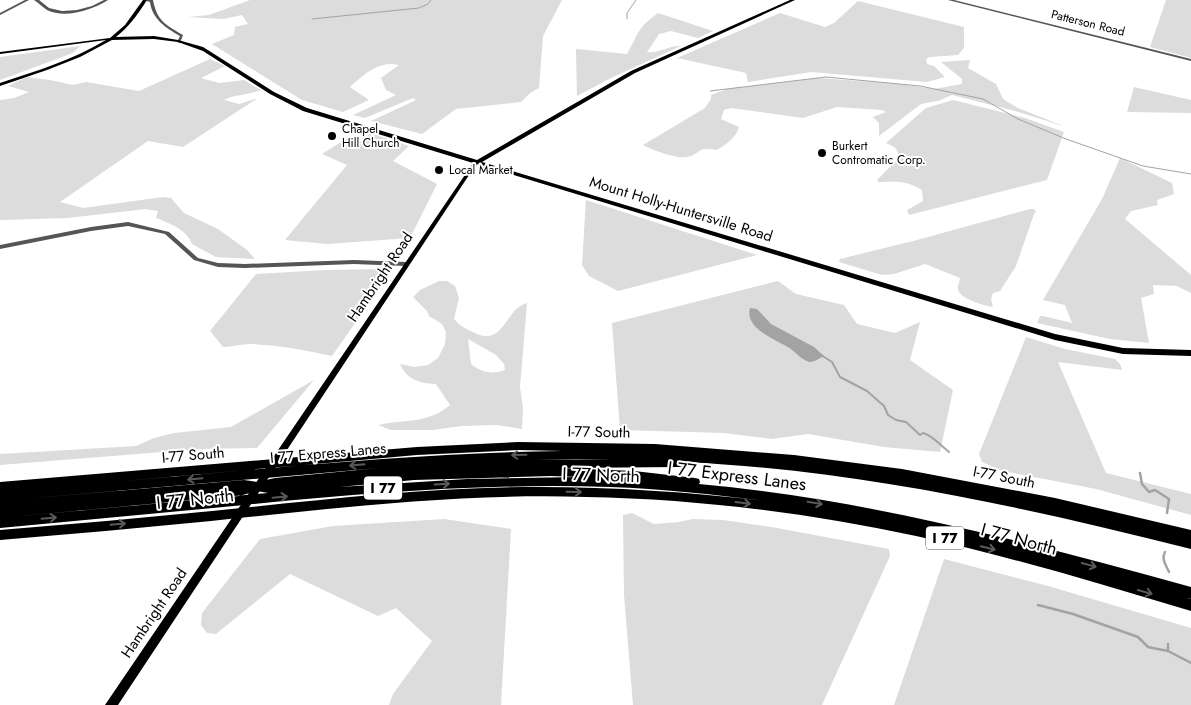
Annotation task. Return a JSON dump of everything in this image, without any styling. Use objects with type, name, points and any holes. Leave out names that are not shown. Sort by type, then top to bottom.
[{"type":"highway","name":"I-77 South","points":[[0,486],[425,450],[518,446],[655,448],[768,456],[902,473],[1047,501],[1191,535]]},
{"type":"highway","name":"I 77 Express Lanes","points":[[0,496],[378,463],[482,457],[621,455],[760,463],[840,472],[940,487],[1056,511],[1191,544]]},
{"type":"highway","points":[[282,484],[414,469],[490,465],[760,463]]},
{"type":"highway","points":[[0,513],[257,486],[455,474],[586,472],[671,479],[767,496]]},
{"type":"highway","name":"I 77 Express Lanes","points":[[0,523],[374,489],[479,482],[550,481],[640,484],[767,496],[879,514],[957,531],[1191,593]]},
{"type":"highway","points":[[0,506],[230,489]]},
{"type":"highway","name":"I 77 North","points":[[0,535],[436,494],[550,491],[658,495],[730,501],[804,511],[908,529],[1002,552],[1191,605]]},
{"type":"main road","points":[[49,66],[106,41],[128,20],[141,0]]},
{"type":"main road","points":[[0,85],[106,41],[130,22],[145,0]]},
{"type":"main road","name":"Hambright Road","points":[[111,705],[467,173],[477,161],[633,72],[793,0]]},
{"type":"main road","points":[[0,54],[106,41]]},
{"type":"main road","points":[[0,54],[74,42],[106,41]]},
{"type":"main road","name":"Mount Holly-Huntersville Road","points":[[106,41],[179,42],[203,49],[278,97],[296,106],[1060,339],[1123,351],[1191,353]]},
{"type":"main road","points":[[81,43],[91,45],[84,51]]},
{"type":"street","points":[[0,14],[27,0]]},
{"type":"street","points":[[36,0],[41,2],[46,8],[59,12],[83,10],[106,0]]},
{"type":"street","points":[[145,0],[152,1],[152,10],[157,18],[182,36],[179,42]]},
{"type":"street","name":"Patterson Road","points":[[950,0],[1191,60]]},
{"type":"street","points":[[0,247],[128,224],[167,233],[196,258],[218,265],[246,266],[354,262],[406,264]]},
{"type":"shaded area","points":[[250,0],[562,0],[543,36],[539,88],[530,93],[521,102],[456,109],[422,134],[371,121],[416,100],[413,98],[365,118],[353,115],[396,95],[386,90],[381,78],[399,65],[385,64],[361,77],[350,87],[369,100],[343,112],[302,100],[212,44],[234,35],[235,27],[248,24],[242,15],[223,19],[188,17],[209,15]]},
{"type":"shaded area","points":[[1166,0],[1191,0],[1191,58],[1150,47]]},
{"type":"shaded area","points":[[858,1],[964,27],[964,48],[958,55],[926,59],[927,64],[934,66],[945,77],[927,82],[811,72],[748,82],[746,73],[677,58],[780,13],[825,27],[834,23]]},
{"type":"shaded area","points":[[658,13],[713,31],[698,38],[671,31],[659,34],[647,52],[681,46],[613,77],[577,96],[576,49],[627,54],[642,28]]},
{"type":"shaded area","points":[[80,46],[73,53],[0,80],[0,57]]},
{"type":"shaded area","points":[[210,59],[225,66],[201,78],[219,83],[244,80],[261,90],[224,100],[239,104],[258,98],[183,147],[148,141],[60,202],[83,208],[163,197],[171,198],[184,213],[218,229],[247,250],[255,259],[216,257],[192,244],[182,231],[156,218],[158,211],[146,209],[67,218],[0,220],[0,100],[14,98],[29,92],[8,86],[27,77],[73,85],[86,82],[139,91]]},
{"type":"shaded area","points":[[970,60],[968,68],[996,84],[1003,99],[1018,108],[1066,127],[1015,111],[952,95],[938,101],[921,104],[879,136],[879,123],[873,117],[886,112],[882,110],[837,107],[803,118],[731,108],[724,110],[721,119],[739,127],[738,131],[733,138],[717,150],[705,149],[691,156],[676,157],[643,145],[705,108],[711,99],[711,95],[727,89],[819,78],[899,84],[934,89],[962,84],[962,79],[941,62]]},
{"type":"shaded area","points":[[1134,87],[1191,100],[1191,113],[1127,112]]},
{"type":"shaded area","points":[[953,100],[1025,118],[1064,132],[1047,180],[909,215],[907,210],[923,201],[922,190],[906,183],[878,182],[877,180],[898,159],[896,149],[886,143],[926,108]]},
{"type":"shaded area","points":[[370,133],[409,146],[393,161],[437,184],[410,238],[327,244],[285,240],[347,165],[322,154],[349,137],[363,142]]},
{"type":"shaded area","points":[[1120,158],[1172,183],[1174,194],[1157,200],[1158,205],[1131,211],[1125,219],[1191,275],[1191,293],[1177,286],[1153,285],[1154,294],[1141,298],[1149,343],[1110,339],[1037,323],[1040,316],[1043,316],[1072,323],[1065,305],[1043,300],[1102,199]]},
{"type":"shaded area","points":[[586,200],[757,255],[618,291],[589,276],[582,265]]},
{"type":"shaded area","points":[[1034,209],[1036,212],[1016,266],[1000,291],[993,293],[991,299],[993,307],[978,303],[962,295],[958,288],[960,278],[925,264],[894,274],[882,275],[839,262],[840,259]]},
{"type":"shaded area","points":[[393,269],[332,356],[291,348],[260,345],[247,344],[223,347],[210,331],[256,274]]},
{"type":"shaded area","points":[[439,281],[447,281],[455,286],[459,298],[454,319],[468,330],[486,336],[499,330],[520,306],[527,303],[520,387],[523,408],[522,429],[497,425],[462,426],[432,430],[391,430],[378,425],[425,418],[442,411],[450,405],[436,384],[414,380],[406,374],[400,364],[414,367],[428,365],[438,358],[445,344],[446,332],[442,324],[429,316],[427,311],[413,297],[420,290]],"holes":[[[468,339],[496,355],[504,364],[505,370],[487,372],[479,369],[471,364]]]},
{"type":"shaded area","points":[[778,281],[796,294],[844,305],[857,324],[895,333],[920,322],[910,360],[953,390],[940,452],[884,447],[808,434],[771,439],[724,433],[620,430],[612,323]]},
{"type":"shaded area","points":[[750,308],[757,309],[771,324],[814,347],[824,356],[812,362],[802,359],[791,349],[770,338],[757,328],[749,315]]},
{"type":"shaded area","points":[[1026,337],[1065,349],[1115,359],[1120,364],[1122,370],[1058,362],[1106,473],[1191,494],[1191,515],[1096,489],[1003,471],[982,462],[979,454]]},
{"type":"shaded area","points":[[314,380],[257,448],[200,449],[0,465],[0,454],[136,446],[154,438],[174,433],[231,427]]},
{"type":"shaded area","points":[[632,513],[654,524],[693,519],[723,520],[889,549],[890,556],[822,705],[633,705],[624,595],[623,515]]},
{"type":"shaded area","points":[[444,519],[511,529],[501,705],[389,705],[393,694],[432,641],[396,608],[378,616],[290,574],[216,634],[207,633],[201,625],[202,613],[260,539],[333,526]]},
{"type":"shaded area","points":[[944,559],[1048,586],[1191,628],[1191,705],[894,705]]},
{"type":"waterway","points":[[312,19],[419,8],[428,4],[431,0]]},
{"type":"waterway","points":[[627,19],[627,13],[636,0]]},
{"type":"waterway","points":[[710,91],[826,77],[920,86],[983,99],[1018,119],[1066,139],[1143,166],[1191,174]]},
{"type":"waterway","points":[[821,355],[832,362],[840,377],[867,391],[884,406],[888,415],[896,420],[906,422],[920,435],[923,433],[930,436],[949,452]]},
{"type":"waterway","points":[[1140,473],[1142,484],[1149,492],[1155,490],[1169,499],[1167,513]]},
{"type":"waterway","points":[[1165,552],[1164,560],[1169,572]]},
{"type":"waterway","points":[[1038,605],[1073,614],[1138,637],[1148,647],[1168,651]]},
{"type":"waterway","points":[[1168,644],[1168,651]]},
{"type":"waterway","points":[[1168,651],[1191,663]]},
{"type":"place","name":"Chapel Hill Church","points":[[332,136]]},
{"type":"place","name":"Burkert Contromatic Corp.","points":[[822,153]]},
{"type":"place","name":"Local Market","points":[[439,170]]}]
